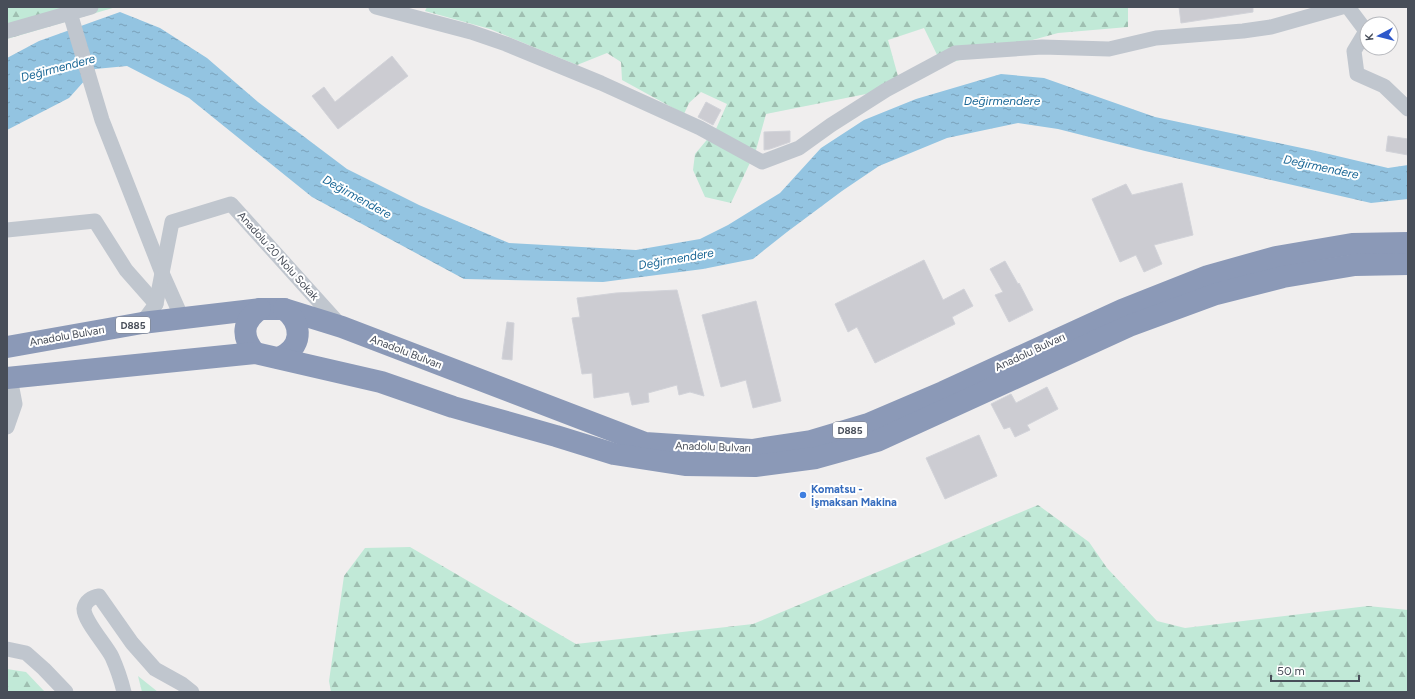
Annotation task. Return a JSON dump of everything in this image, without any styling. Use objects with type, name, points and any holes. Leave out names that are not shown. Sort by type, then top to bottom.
[{"type":"highway","name":"Anadolu Bulvarı","points":[[7,347],[142,323],[260,309],[284,309],[342,327],[645,444],[752,450],[812,441],[868,424],[943,392],[1122,310],[1208,276],[1276,257],[1352,244],[1408,243]]},
{"type":"highway","name":"Anadolu Bulvarı","points":[[9,378],[255,353],[381,382],[453,406],[614,454],[685,465],[755,466],[816,458],[877,441],[1129,326],[1216,294],[1283,276],[1355,265],[1408,264]]},
{"type":"highway","points":[[255,353],[249,347],[245,330],[248,321],[253,314],[260,309]]},
{"type":"highway","points":[[278,358],[287,355],[297,340],[298,331],[296,322],[284,309]]},
{"type":"street","points":[[7,31],[92,7]]},
{"type":"street","points":[[376,7],[471,32],[506,44],[700,128],[762,162],[799,148],[831,125],[886,90],[955,53],[1042,48],[1109,49],[1156,38],[1243,31],[1271,27],[1342,7]]},
{"type":"street","points":[[1348,7],[1366,31],[1354,51],[1357,74],[1384,86],[1408,109]]},
{"type":"street","points":[[70,13],[102,120],[162,273],[182,318]]},
{"type":"street","name":"Anadolu 20 Nolu Sokak","points":[[142,323],[156,304],[172,222],[232,204],[342,327]]},
{"type":"street","points":[[7,230],[95,221],[126,270],[156,304]]},
{"type":"street","points":[[7,427],[15,404],[9,378]]},
{"type":"street","points":[[124,692],[111,656],[91,626],[84,610],[86,604],[92,598],[99,596],[132,643],[156,669],[182,684],[192,692]]},
{"type":"street","points":[[7,649],[26,653],[66,692]]},
{"type":"green space","points":[[7,7],[116,7],[7,39]]},
{"type":"green space","points":[[427,7],[1128,7],[1128,27],[1058,33],[942,65],[924,28],[888,40],[901,87],[766,114],[756,150],[731,203],[705,197],[693,170],[695,154],[716,129],[727,104],[701,92],[689,103],[684,114],[622,80],[621,62],[607,53],[577,65],[490,29],[425,11]]},
{"type":"green space","points":[[1038,505],[1089,542],[1107,568],[1157,621],[1185,628],[1368,606],[1408,610],[1408,692],[331,692],[329,681],[344,576],[365,548],[410,547],[576,644],[753,624]]},
{"type":"green space","points":[[7,669],[26,672],[45,692],[7,692]]},
{"type":"green space","points":[[138,676],[158,692],[142,692]]},
{"type":"water","name":"Değirmendere","points":[[120,12],[160,28],[207,58],[258,102],[347,169],[419,205],[509,243],[636,250],[700,239],[728,225],[780,193],[821,148],[864,120],[916,99],[1001,74],[1044,78],[1155,117],[1316,151],[1388,168],[1408,165],[1408,199],[1371,203],[1145,151],[1058,129],[1018,123],[947,138],[879,166],[842,191],[753,259],[703,269],[603,282],[464,279],[312,197],[189,98],[127,66],[95,69],[69,98],[7,130],[7,58],[39,41]]},
{"type":"building","points":[[1179,7],[1253,7],[1253,12],[1181,23]]},
{"type":"building","points":[[392,56],[408,76],[338,129],[312,96],[324,87],[335,102]]},
{"type":"building","points":[[706,102],[721,110],[713,125],[698,117]]},
{"type":"building","points":[[790,131],[790,142],[764,150],[764,132]]},
{"type":"building","points":[[1388,136],[1408,139],[1408,155],[1386,151]]},
{"type":"building","points":[[1182,183],[1193,235],[1154,245],[1162,264],[1144,272],[1136,255],[1120,262],[1092,199],[1126,184],[1132,195]]},
{"type":"building","points":[[924,260],[943,300],[964,289],[973,306],[952,317],[955,324],[875,363],[857,327],[848,332],[835,304]]},
{"type":"building","points":[[1005,261],[1018,284],[1019,283],[1033,310],[1009,322],[995,295],[1003,292],[990,269]]},
{"type":"building","points":[[677,290],[704,396],[690,392],[679,395],[677,385],[648,393],[649,402],[632,405],[629,392],[594,398],[592,373],[582,374],[572,318],[580,317],[577,298],[616,293]]},
{"type":"building","points":[[756,301],[781,401],[753,408],[746,380],[721,387],[702,315]]},
{"type":"building","points":[[507,322],[514,323],[512,360],[502,359]]},
{"type":"building","points":[[1047,387],[1058,409],[1027,425],[1030,430],[1015,437],[1010,427],[1004,429],[991,404],[1011,394],[1016,403]]},
{"type":"building","points":[[979,435],[997,476],[945,499],[926,458]]},
{"type":"place","name":"Komatsu - İşmaksan Makina","points":[[803,495]]}]
